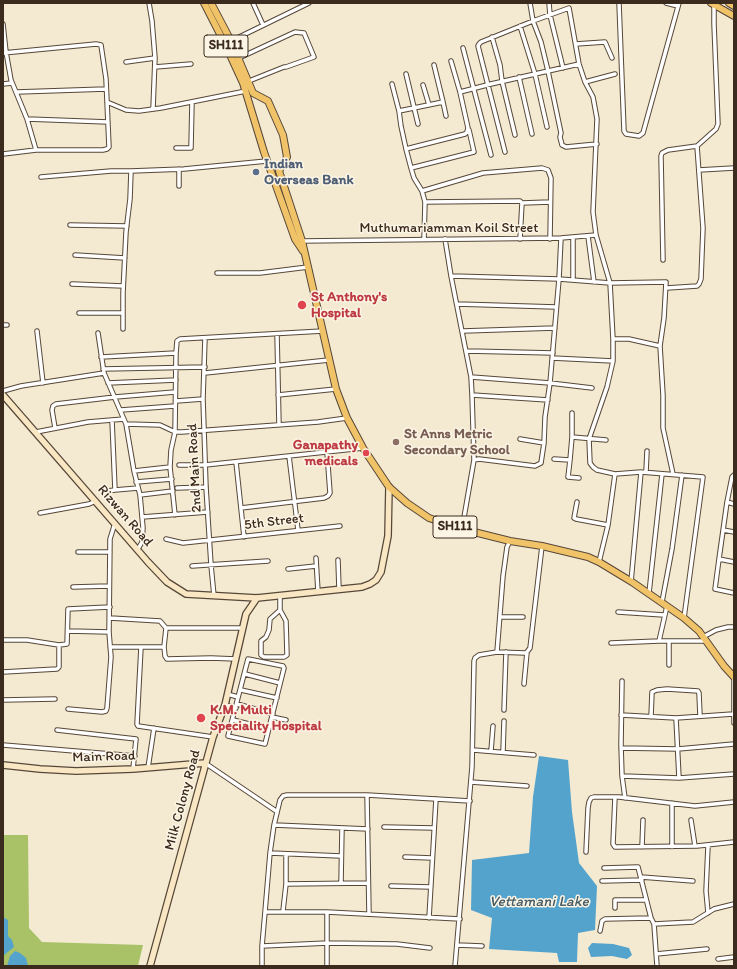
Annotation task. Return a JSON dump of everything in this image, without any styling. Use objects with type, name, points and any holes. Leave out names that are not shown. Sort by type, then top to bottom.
[{"type":"main road","name":"SH111","points":[[204,3],[225,44],[246,91]]},
{"type":"main road","name":"SH111","points":[[211,3],[239,58],[253,93],[268,101],[283,135],[287,157],[279,171],[302,241],[336,389],[347,418],[363,448],[389,486],[407,503],[429,518],[462,529],[588,557],[598,562],[649,593],[684,618],[699,631],[734,677]]},
{"type":"main road","points":[[729,3],[734,6]]},
{"type":"main road","points":[[713,4],[734,16]]},
{"type":"main road","points":[[246,91],[267,161]]},
{"type":"main road","name":"SH111","points":[[267,161],[295,239],[305,255]]},
{"type":"main road","name":"Rizwan Road","points":[[3,395],[167,582],[181,592],[194,595],[257,598],[366,586],[373,582],[381,572],[388,536],[389,486]]},
{"type":"main road","name":"Milk Colony Road","points":[[150,966],[213,737],[225,705],[246,614],[257,598]]},
{"type":"main road","name":"Main Road","points":[[3,765],[76,771],[133,769],[206,763]]},
{"type":"street","points":[[148,3],[152,21],[155,58],[153,109]]},
{"type":"street","points":[[253,3],[263,25]]},
{"type":"street","points":[[231,41],[310,3]]},
{"type":"street","points":[[530,3],[533,21],[541,42],[548,71],[561,133],[560,137],[562,145],[566,147],[597,144]]},
{"type":"street","points":[[549,3],[550,15],[563,68]]},
{"type":"street","points":[[569,3],[579,64],[585,82],[593,97],[597,119],[593,212],[596,235],[610,283],[613,339],[613,361],[607,388],[589,439],[590,463],[597,470],[615,474],[646,472],[703,477],[684,618]]},
{"type":"street","points":[[619,3],[624,131],[626,134],[639,136],[643,133],[679,5],[666,3]]},
{"type":"street","points":[[663,260],[662,153],[668,150],[697,146],[716,129],[718,124],[713,4]]},
{"type":"street","points":[[505,152],[478,46],[481,42],[492,37],[569,8]]},
{"type":"street","points":[[3,24],[4,52],[12,83],[27,119],[36,150]]},
{"type":"street","points":[[520,26],[535,74],[547,128]]},
{"type":"street","points":[[239,58],[295,32],[300,31],[304,33],[314,57],[249,81]]},
{"type":"street","points":[[492,37],[500,64],[502,81],[515,136]]},
{"type":"street","points":[[576,44],[605,42],[612,58]]},
{"type":"street","points":[[3,154],[36,150],[107,150],[109,147],[106,89],[101,45],[96,44],[4,52]]},
{"type":"street","points":[[463,48],[491,154]]},
{"type":"street","points":[[126,62],[155,58]]},
{"type":"street","points":[[411,168],[474,152],[451,61]]},
{"type":"street","points":[[155,67],[191,64]]},
{"type":"street","points":[[460,92],[488,84],[579,64]]},
{"type":"street","points":[[434,65],[446,116]]},
{"type":"street","points":[[406,74],[418,124]]},
{"type":"street","points":[[585,82],[615,74]]},
{"type":"street","points":[[519,77],[532,134]]},
{"type":"street","points":[[3,84],[12,83]]},
{"type":"street","points":[[392,84],[411,168],[414,178],[422,191],[425,202],[424,239]]},
{"type":"street","points":[[423,85],[429,105]]},
{"type":"street","points":[[17,92],[106,89]]},
{"type":"street","points":[[107,102],[126,110],[153,109],[246,91]]},
{"type":"street","points":[[176,148],[191,148],[192,102]]},
{"type":"street","points":[[399,111],[443,102]]},
{"type":"street","points":[[27,119],[108,122]]},
{"type":"street","points":[[406,149],[465,134],[468,128]]},
{"type":"street","points":[[667,288],[694,287],[701,282],[703,234],[697,146]]},
{"type":"street","points":[[41,177],[111,171],[179,169],[267,161]]},
{"type":"street","points":[[422,191],[483,173],[542,168],[548,170],[550,174],[550,238]]},
{"type":"street","points":[[699,170],[734,168]]},
{"type":"street","points":[[179,169],[179,186]]},
{"type":"street","points":[[123,329],[123,286],[131,171]]},
{"type":"street","points":[[425,202],[550,202]]},
{"type":"street","points":[[520,239],[522,203]]},
{"type":"street","points":[[70,225],[127,226]]},
{"type":"street","name":"Muthumariamman Koil Street","points":[[302,241],[520,239],[596,235]]},
{"type":"street","points":[[588,236],[594,282]]},
{"type":"street","points":[[573,237],[574,280]]},
{"type":"street","points":[[474,460],[479,459],[535,466],[539,465],[542,461],[559,279],[561,238]]},
{"type":"street","points":[[445,239],[471,377],[474,460],[462,529]]},
{"type":"street","points":[[75,255],[125,258]]},
{"type":"street","points":[[217,272],[260,273],[308,267]]},
{"type":"street","points":[[451,276],[559,279],[610,283],[666,282],[667,288],[660,346],[663,395],[663,428],[673,474]]},
{"type":"street","points":[[72,284],[123,286]]},
{"type":"street","points":[[457,304],[556,307]]},
{"type":"street","points":[[79,313],[122,313]]},
{"type":"street","points":[[463,331],[554,328]]},
{"type":"street","points":[[175,515],[170,467],[171,448],[175,432],[176,354],[179,339],[323,330]]},
{"type":"street","points":[[37,332],[44,382]]},
{"type":"street","points":[[98,333],[104,371],[126,424],[136,482],[140,495],[143,536],[142,542],[138,549]]},
{"type":"street","points":[[277,334],[279,425]]},
{"type":"street","name":"2nd Main Road","points":[[205,338],[203,399],[204,430],[206,487],[214,596]]},
{"type":"street","points":[[613,339],[629,339],[660,346]]},
{"type":"street","points":[[467,351],[552,353]]},
{"type":"street","points":[[101,357],[176,354]]},
{"type":"street","points":[[552,358],[613,361]]},
{"type":"street","points":[[205,372],[329,360]]},
{"type":"street","points":[[3,391],[104,371],[205,367]]},
{"type":"street","points":[[471,377],[592,388]]},
{"type":"street","points":[[108,383],[176,380]]},
{"type":"street","points":[[278,395],[336,389]]},
{"type":"street","points":[[55,428],[52,412],[54,405],[115,397],[175,392]]},
{"type":"street","points":[[472,395],[548,400]]},
{"type":"street","points":[[176,400],[203,399]]},
{"type":"street","points":[[121,410],[176,406]]},
{"type":"street","points":[[572,413],[572,437],[568,477],[579,478]]},
{"type":"street","points":[[126,424],[160,425],[175,432],[279,425],[347,418]]},
{"type":"street","points":[[36,432],[88,422],[124,419]]},
{"type":"street","points":[[112,420],[115,490]]},
{"type":"street","points":[[572,437],[606,440]]},
{"type":"street","points":[[520,439],[544,444]]},
{"type":"street","points":[[178,466],[206,465],[363,448]]},
{"type":"street","points":[[646,472],[647,451]]},
{"type":"street","points":[[241,508],[324,498],[328,496],[330,493],[327,452]]},
{"type":"street","points":[[289,456],[298,530]]},
{"type":"street","points":[[554,459],[570,460]]},
{"type":"street","points":[[236,462],[244,537]]},
{"type":"street","points":[[134,471],[170,467]]},
{"type":"street","points":[[631,582],[641,472]]},
{"type":"street","points":[[598,562],[608,524],[615,474]]},
{"type":"street","points":[[649,593],[662,474]]},
{"type":"street","points":[[659,641],[664,615],[682,475]]},
{"type":"street","points":[[734,475],[732,477],[727,502],[715,589],[734,593]]},
{"type":"street","points":[[136,482],[172,479]]},
{"type":"street","points":[[177,488],[206,487]]},
{"type":"street","points":[[107,492],[138,488]]},
{"type":"street","points":[[140,495],[173,491]]},
{"type":"street","points":[[40,514],[89,504],[96,501]]},
{"type":"street","points":[[577,502],[574,518],[608,524]]},
{"type":"street","points":[[727,502],[734,504]]},
{"type":"street","points":[[142,517],[208,512]]},
{"type":"street","points":[[68,709],[102,712],[106,710],[110,664],[110,552],[111,534],[115,524]]},
{"type":"street","name":"5th Street","points":[[166,539],[180,543],[340,526]]},
{"type":"street","points":[[723,530],[734,532]]},
{"type":"street","points":[[497,652],[503,576],[507,547],[510,540]]},
{"type":"street","points":[[524,684],[542,546]]},
{"type":"street","points":[[78,552],[110,552]]},
{"type":"street","points":[[316,558],[318,592]]},
{"type":"street","points":[[719,559],[734,562]]},
{"type":"street","points":[[338,560],[339,589]]},
{"type":"street","points":[[192,566],[268,561]]},
{"type":"street","points":[[288,569],[316,566]]},
{"type":"street","points":[[73,587],[109,586]]},
{"type":"street","points":[[280,596],[280,610],[286,621],[287,655],[284,657],[264,657],[261,655],[261,641],[266,637],[269,630],[270,619],[280,610]]},
{"type":"street","points":[[3,640],[27,640],[59,645],[67,644],[68,608],[110,607]]},
{"type":"street","points":[[618,612],[664,615]]},
{"type":"street","points":[[500,617],[523,617]]},
{"type":"street","points":[[110,618],[160,621],[166,628],[164,656],[167,659],[236,659]]},
{"type":"street","points":[[611,643],[704,639],[716,630],[734,627]]},
{"type":"street","points":[[166,628],[242,628]]},
{"type":"street","points":[[68,631],[110,632]]},
{"type":"street","points":[[669,665],[670,641]]},
{"type":"street","points":[[3,672],[58,669],[59,645]]},
{"type":"street","points":[[110,646],[164,647]]},
{"type":"street","points":[[141,647],[138,726],[213,737]]},
{"type":"street","points":[[455,966],[470,800],[473,750],[474,661],[479,655],[497,652],[527,652]]},
{"type":"street","points":[[504,710],[506,652]]},
{"type":"street","points":[[248,659],[283,666],[284,668],[265,744],[228,736],[245,674],[248,659]]},
{"type":"street","points":[[245,674],[280,683]]},
{"type":"street","points":[[734,677],[734,723]]},
{"type":"street","points":[[622,682],[621,748],[624,798]]},
{"type":"street","points":[[651,717],[652,692],[667,689],[698,691],[700,716]]},
{"type":"street","points":[[241,690],[277,698]]},
{"type":"street","points":[[227,694],[238,697]]},
{"type":"street","points":[[3,700],[54,698]]},
{"type":"street","points":[[237,704],[286,720]]},
{"type":"street","points":[[225,705],[236,708]]},
{"type":"street","points":[[621,715],[676,718],[734,714]]},
{"type":"street","points":[[676,718],[679,778]]},
{"type":"street","points":[[233,720],[269,729]]},
{"type":"street","points":[[503,752],[504,721]]},
{"type":"street","points":[[491,751],[493,726]]},
{"type":"street","points":[[148,768],[154,728]]},
{"type":"street","points":[[57,730],[136,739],[133,769]]},
{"type":"street","points":[[621,748],[678,749],[734,744]]},
{"type":"street","points":[[3,745],[135,756]]},
{"type":"street","points":[[473,750],[534,755]]},
{"type":"street","points":[[206,763],[276,811]]},
{"type":"street","points":[[622,776],[679,778],[734,774]]},
{"type":"street","points":[[471,782],[527,786]]},
{"type":"street","points":[[262,966],[262,946],[270,853],[276,811],[283,796],[367,795],[470,800]]},
{"type":"street","points":[[367,795],[368,914]]},
{"type":"street","points":[[615,797],[613,846],[617,848],[708,846],[734,842]]},
{"type":"street","points":[[586,852],[589,802],[591,798],[615,797],[695,806],[734,802]]},
{"type":"street","points":[[429,918],[436,799]]},
{"type":"street","points":[[672,804],[672,847]]},
{"type":"street","points":[[642,847],[643,820]]},
{"type":"street","points":[[691,820],[695,846]]},
{"type":"street","points":[[274,825],[368,829]]},
{"type":"street","points":[[384,827],[434,828]]},
{"type":"street","points":[[341,883],[342,828]]},
{"type":"street","points":[[708,846],[706,891],[708,913]]},
{"type":"street","points":[[270,853],[341,856]]},
{"type":"street","points":[[283,911],[286,884],[286,854]]},
{"type":"street","points":[[405,857],[432,858]]},
{"type":"street","points":[[604,868],[636,866],[639,868],[646,900],[654,924],[657,966]]},
{"type":"street","points":[[602,881],[642,879],[693,881]]},
{"type":"street","points":[[286,884],[368,883]]},
{"type":"street","points":[[391,886],[430,887]]},
{"type":"street","points":[[615,908],[615,900],[646,900]]},
{"type":"street","points":[[654,924],[688,923],[697,920],[714,909],[734,904]]},
{"type":"street","points":[[265,912],[327,912],[460,919]]},
{"type":"street","points":[[327,912],[327,966]]},
{"type":"street","points":[[600,931],[602,921],[605,919],[651,918]]},
{"type":"street","points":[[262,946],[328,943],[391,944],[430,948]]},
{"type":"street","points":[[457,945],[482,946]]},
{"type":"street","points":[[656,954],[707,949]]},
{"type":"street","points":[[718,959],[734,957]]},
{"type":"green space","points":[[3,835],[28,835],[29,928],[42,942],[143,945],[138,966],[3,966]]},
{"type":"water","name":"Vettamani Lake","points":[[539,756],[568,760],[572,812],[579,863],[597,886],[595,930],[578,933],[577,962],[559,962],[557,953],[489,949],[492,918],[471,910],[472,860],[529,853],[533,797]]},
{"type":"water","points":[[3,917],[8,920],[8,936],[12,940],[14,947],[3,956]]},
{"type":"water","points":[[592,943],[613,944],[629,948],[632,955],[627,959],[612,956],[591,957],[588,948]]},
{"type":"water","points":[[15,951],[26,958],[28,966],[7,966],[10,956]]},
{"type":"place","name":"Indian Overseas Bank","points":[[256,172]]},
{"type":"place","name":"St Anthony's Hospital","points":[[302,305]]},
{"type":"place","name":"St Anns Metric Secondary School","points":[[396,442]]},
{"type":"place","name":"Ganapathy medicals","points":[[366,453]]},
{"type":"place","name":"K.M. Multi Speciality Hospital","points":[[201,718]]}]
